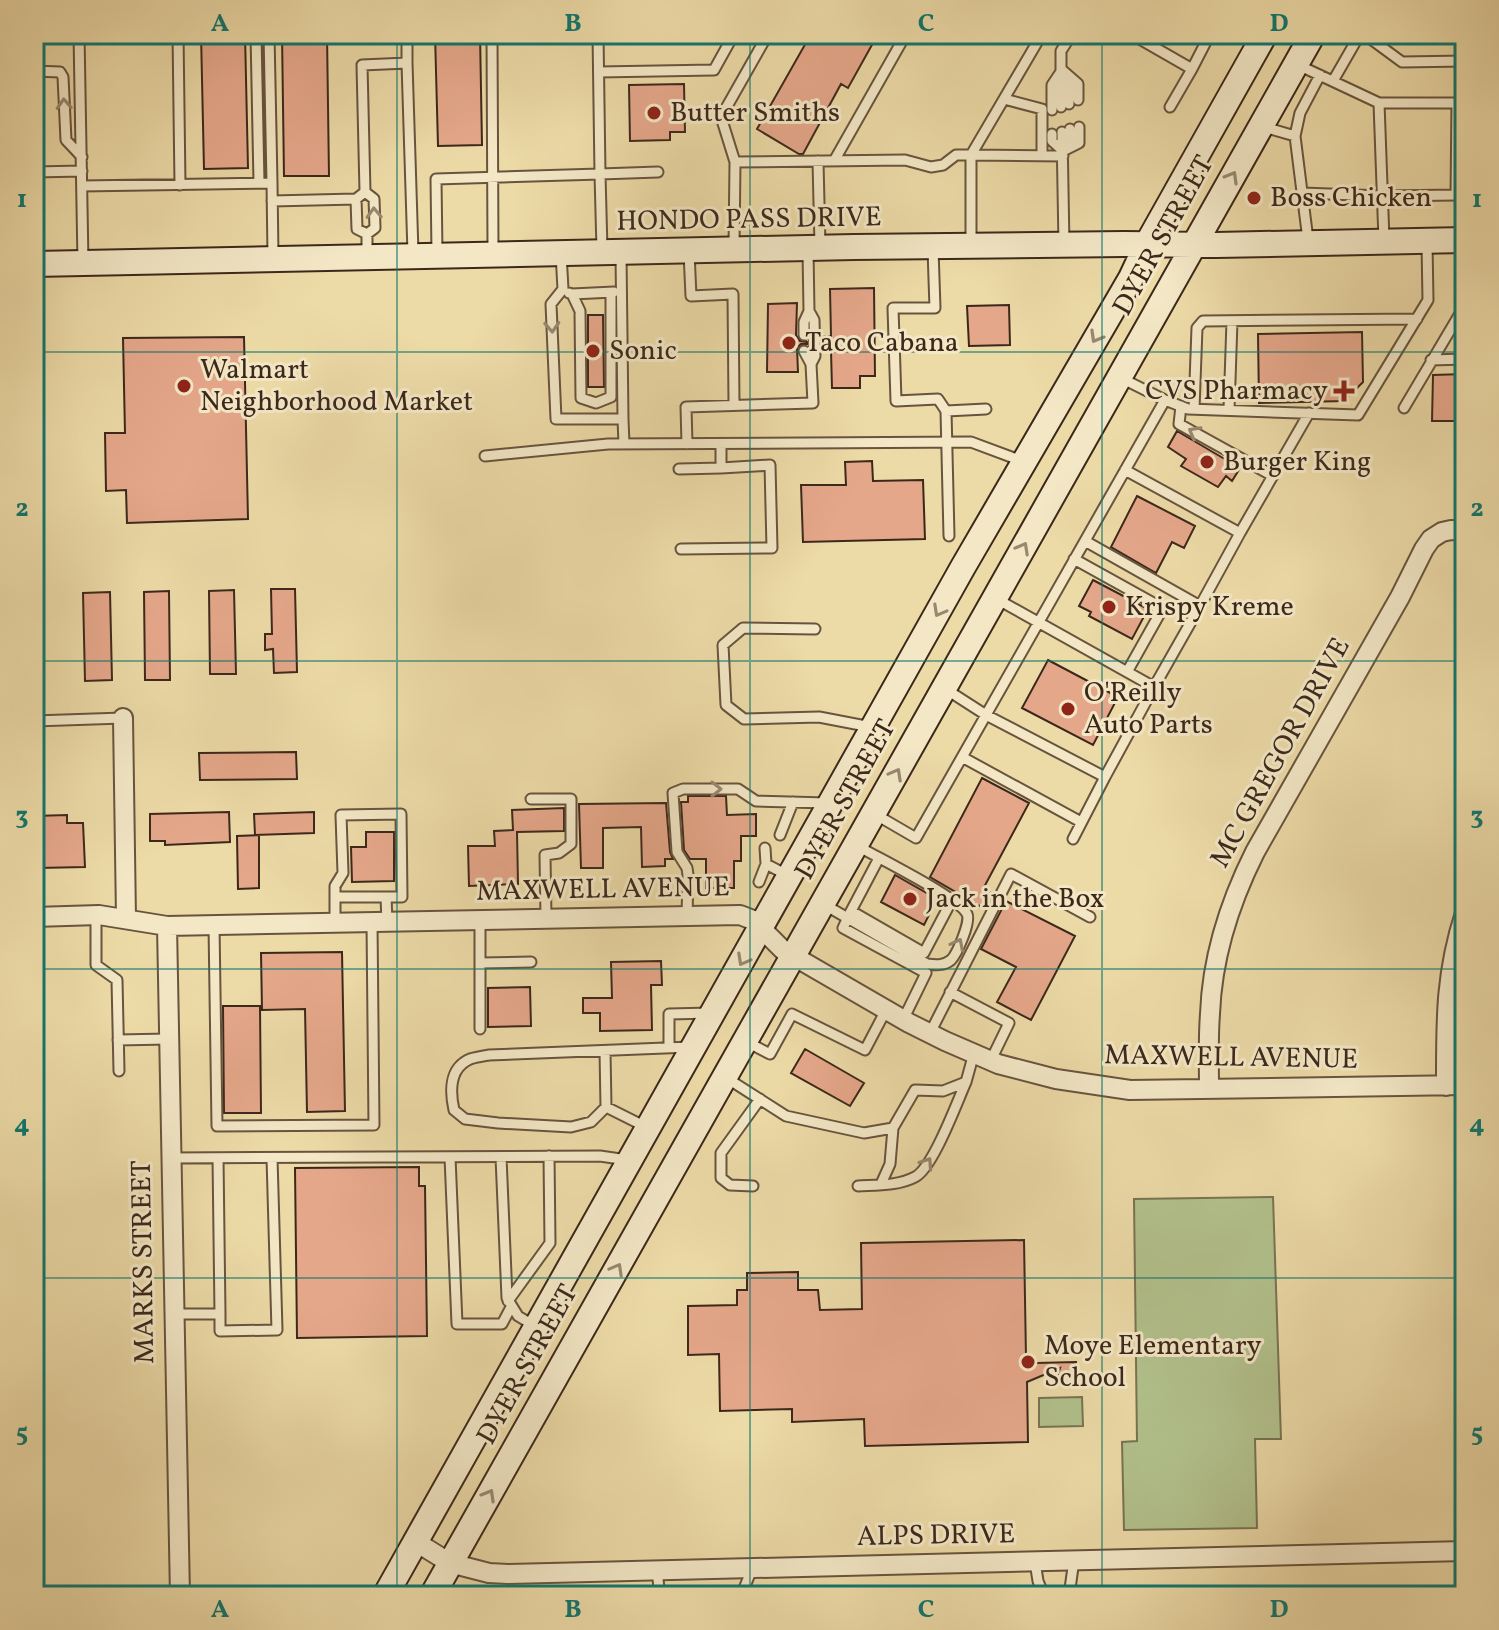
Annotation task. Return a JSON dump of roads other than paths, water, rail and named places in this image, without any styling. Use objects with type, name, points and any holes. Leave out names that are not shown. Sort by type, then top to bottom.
[{"type":"main road","name":"DYER STREET","points":[[432,1596],[1313,34]]},
{"type":"main road","name":"DYER STREET","points":[[385,1596],[648,1128],[681,1048],[713,1013],[963,567],[1131,278],[1258,38]]},
{"type":"main road","points":[[1258,38],[1296,64]]},
{"type":"main road","name":"HONDO PASS DRIVE","points":[[34,264],[273,260],[367,246],[425,256],[1465,240]]},
{"type":"main road","points":[[963,567],[997,594]]},
{"type":"main road","points":[[533,1332],[567,1358]]},
{"type":"street","name":"MC GREGOR DRIVE","points":[[1209,1089],[1213,980],[1231,907],[1244,874],[1424,549],[1431,539],[1442,532],[1465,531]]},
{"type":"street","points":[[123,718],[126,918]]},
{"type":"street","points":[[1456,1085],[1445,1015],[1449,977],[1465,913]]},
{"type":"street","name":"MAXWELL AVENUE","points":[[34,917],[96,915],[167,926],[740,915],[753,920],[777,945],[793,956],[903,1020],[982,1057],[1056,1079],[1130,1090],[1456,1085]]},
{"type":"street","name":"MARKS STREET","points":[[167,926],[180,1596]]},
{"type":"street","name":"ALPS DRIVE","points":[[416,1542],[450,1563],[489,1573],[508,1574],[1465,1551]]},
{"type":"lane","points":[[79,34],[83,263]]},
{"type":"lane","points":[[178,34],[180,185]]},
{"type":"lane","points":[[256,34],[259,183]]},
{"type":"lane","points":[[269,34],[273,260]]},
{"type":"lane","points":[[407,34],[425,256]]},
{"type":"lane","points":[[492,34],[493,255]]},
{"type":"lane","points":[[598,34],[600,174],[621,289],[624,444]]},
{"type":"lane","points":[[599,72],[714,70],[734,34]]},
{"type":"lane","points":[[734,250],[735,162],[721,117],[768,34]]},
{"type":"lane","points":[[834,161],[906,34]]},
{"type":"lane","points":[[971,246],[971,155],[1042,34]]},
{"type":"lane","points":[[1062,70],[1078,84],[1065,105],[1062,70],[1061,51],[1072,34]]},
{"type":"lane","points":[[1131,34],[1192,69]]},
{"type":"lane","points":[[1170,107],[1210,34]]},
{"type":"lane","points":[[1333,81],[1362,34],[1402,62],[1465,61]]},
{"type":"lane","points":[[367,246],[357,229],[362,65],[407,63]]},
{"type":"lane","points":[[1296,64],[1379,103],[1461,103],[1461,195],[1302,193]]},
{"type":"lane","points":[[34,71],[60,72],[63,77],[66,140],[82,157]]},
{"type":"lane","points":[[1309,243],[1295,136],[1300,113],[1320,75]]},
{"type":"lane","points":[[1004,99],[1042,109],[1042,156]]},
{"type":"lane","points":[[1379,103],[1384,242]]},
{"type":"lane","points":[[1261,126],[1295,136]]},
{"type":"lane","points":[[735,162],[905,160],[931,167],[943,165],[956,155],[1042,156],[1063,153],[1079,143],[1066,130],[1052,141],[1063,153],[1064,245]]},
{"type":"lane","points":[[804,335],[804,322],[809,311],[818,161]]},
{"type":"lane","points":[[34,172],[82,171]]},
{"type":"lane","points":[[425,256],[436,179],[658,172]]},
{"type":"lane","points":[[82,186],[272,183]]},
{"type":"lane","points":[[272,201],[360,196],[374,199],[375,228],[367,246]]},
{"type":"lane","points":[[1119,377],[1165,400],[1194,409],[1358,415],[1428,300],[1427,241]]},
{"type":"lane","points":[[933,246],[935,308],[893,308],[896,401],[938,399],[946,411],[949,536]]},
{"type":"lane","points":[[689,251],[691,296],[733,294],[734,405]]},
{"type":"lane","points":[[561,253],[567,291],[580,311],[581,398],[596,403],[611,397],[611,294]]},
{"type":"lane","points":[[621,289],[611,294],[567,291],[551,304],[556,419],[623,419]]},
{"type":"lane","points":[[1404,408],[1465,305]]},
{"type":"lane","points":[[809,311],[814,320],[815,356],[811,364]]},
{"type":"lane","points":[[1194,409],[1197,328],[1203,321],[1417,319]]},
{"type":"lane","points":[[1229,410],[1232,321]]},
{"type":"lane","points":[[687,444],[686,407],[813,403],[811,364],[804,351]]},
{"type":"lane","points":[[1431,360],[1465,359]]},
{"type":"lane","points":[[873,813],[916,838],[1165,400]]},
{"type":"lane","points":[[1181,406],[1179,424],[1273,476]]},
{"type":"lane","points":[[946,411],[986,409]]},
{"type":"lane","points":[[1073,839],[1154,687],[1309,413]]},
{"type":"lane","points":[[485,456],[624,444],[971,442],[1023,462]]},
{"type":"lane","points":[[721,444],[721,468]]},
{"type":"lane","points":[[679,469],[770,465],[772,548],[681,549]]},
{"type":"lane","points":[[1125,470],[1240,533]]},
{"type":"lane","points":[[1085,541],[1200,606]]},
{"type":"lane","points":[[1074,559],[1155,604],[1159,615],[1127,672]]},
{"type":"lane","points":[[997,594],[1039,622],[1154,687]]},
{"type":"lane","points":[[815,629],[743,628],[723,645],[726,705],[744,719],[819,717],[874,728]]},
{"type":"lane","points":[[944,688],[986,715],[1105,777]]},
{"type":"lane","points":[[34,721],[123,718]]},
{"type":"lane","points":[[962,757],[1081,822]]},
{"type":"lane","points":[[687,916],[688,875],[677,852],[673,793],[683,789],[738,789],[756,801],[831,803]]},
{"type":"lane","points":[[531,799],[571,799],[571,844],[559,853],[545,855],[546,918]]},
{"type":"lane","points":[[780,835],[793,802]]},
{"type":"lane","points":[[335,897],[402,897],[401,814],[341,815],[343,873],[335,886],[335,897],[335,923]]},
{"type":"lane","points":[[849,915],[927,964],[938,965],[951,960],[969,923],[967,913],[952,900],[856,845]]},
{"type":"lane","points":[[759,882],[766,864],[765,848]]},
{"type":"lane","points":[[879,858],[843,928],[926,973],[903,1020]]},
{"type":"lane","points":[[766,864],[790,876]]},
{"type":"lane","points":[[930,1033],[1011,874],[1090,917]]},
{"type":"lane","points":[[214,925],[217,1126],[374,1125],[380,922],[386,897]]},
{"type":"lane","points":[[823,903],[924,953],[952,900]]},
{"type":"lane","points":[[96,915],[96,965],[117,980],[119,1071]]},
{"type":"lane","points":[[480,920],[480,1029]]},
{"type":"lane","points":[[480,963],[531,962]]},
{"type":"lane","points":[[858,1186],[896,1183],[918,1176],[934,1155],[966,1082],[1009,1023],[950,992]]},
{"type":"lane","points":[[768,1001],[865,1050],[886,1010]]},
{"type":"lane","points":[[605,1051],[606,1107],[591,1122],[571,1127],[498,1123],[465,1119],[454,1110],[450,1092],[456,1071],[467,1060],[489,1055],[681,1048],[669,1014],[713,1013]]},
{"type":"lane","points":[[745,1041],[770,1054],[792,1014]]},
{"type":"lane","points":[[118,1040],[168,1039]]},
{"type":"lane","points":[[725,1077],[786,1116],[864,1133],[893,1128]]},
{"type":"lane","points":[[881,1184],[890,1164],[893,1128],[915,1090],[943,1091],[966,1082]]},
{"type":"lane","points":[[753,1186],[730,1185],[721,1178],[721,1153],[760,1099]]},
{"type":"lane","points":[[606,1107],[648,1128]]},
{"type":"lane","points":[[450,1157],[457,1324],[502,1324],[510,1304],[550,1243],[549,1156]]},
{"type":"lane","points":[[170,1158],[600,1156],[630,1160]]},
{"type":"lane","points":[[501,1157],[505,1285],[510,1304],[533,1332]]},
{"type":"lane","points":[[218,1158],[220,1331],[277,1330],[272,1158]]},
{"type":"lane","points":[[174,1314],[220,1314]]},
{"type":"lane","points":[[1069,1596],[1074,1560]]},
{"type":"lane","points":[[1035,1562],[1044,1596]]},
{"type":"lane","points":[[741,1596],[752,1569]]},
{"type":"lane","points":[[657,1571],[660,1596]]},
{"type":"place","name":"Butter Smiths","points":[[654,113]]},
{"type":"place","name":"Boss Chicken","points":[[1254,198]]},
{"type":"place","name":"Taco Cabana","points":[[789,343]]},
{"type":"place","name":"Sonic","points":[[593,351]]},
{"type":"place","name":"Walmart Neighborhood Market","points":[[184,386]]},
{"type":"place","name":"CVS Pharmacy","points":[[1344,391]]},
{"type":"place","name":"Burger King","points":[[1207,462]]},
{"type":"place","name":"Krispy Kreme","points":[[1109,607]]},
{"type":"place","name":"O'Reilly Auto Parts","points":[[1068,709]]},
{"type":"place","name":"Jack in the Box","points":[[910,899]]},
{"type":"place","name":"Moye Elementary School","points":[[1028,1362]]}]
